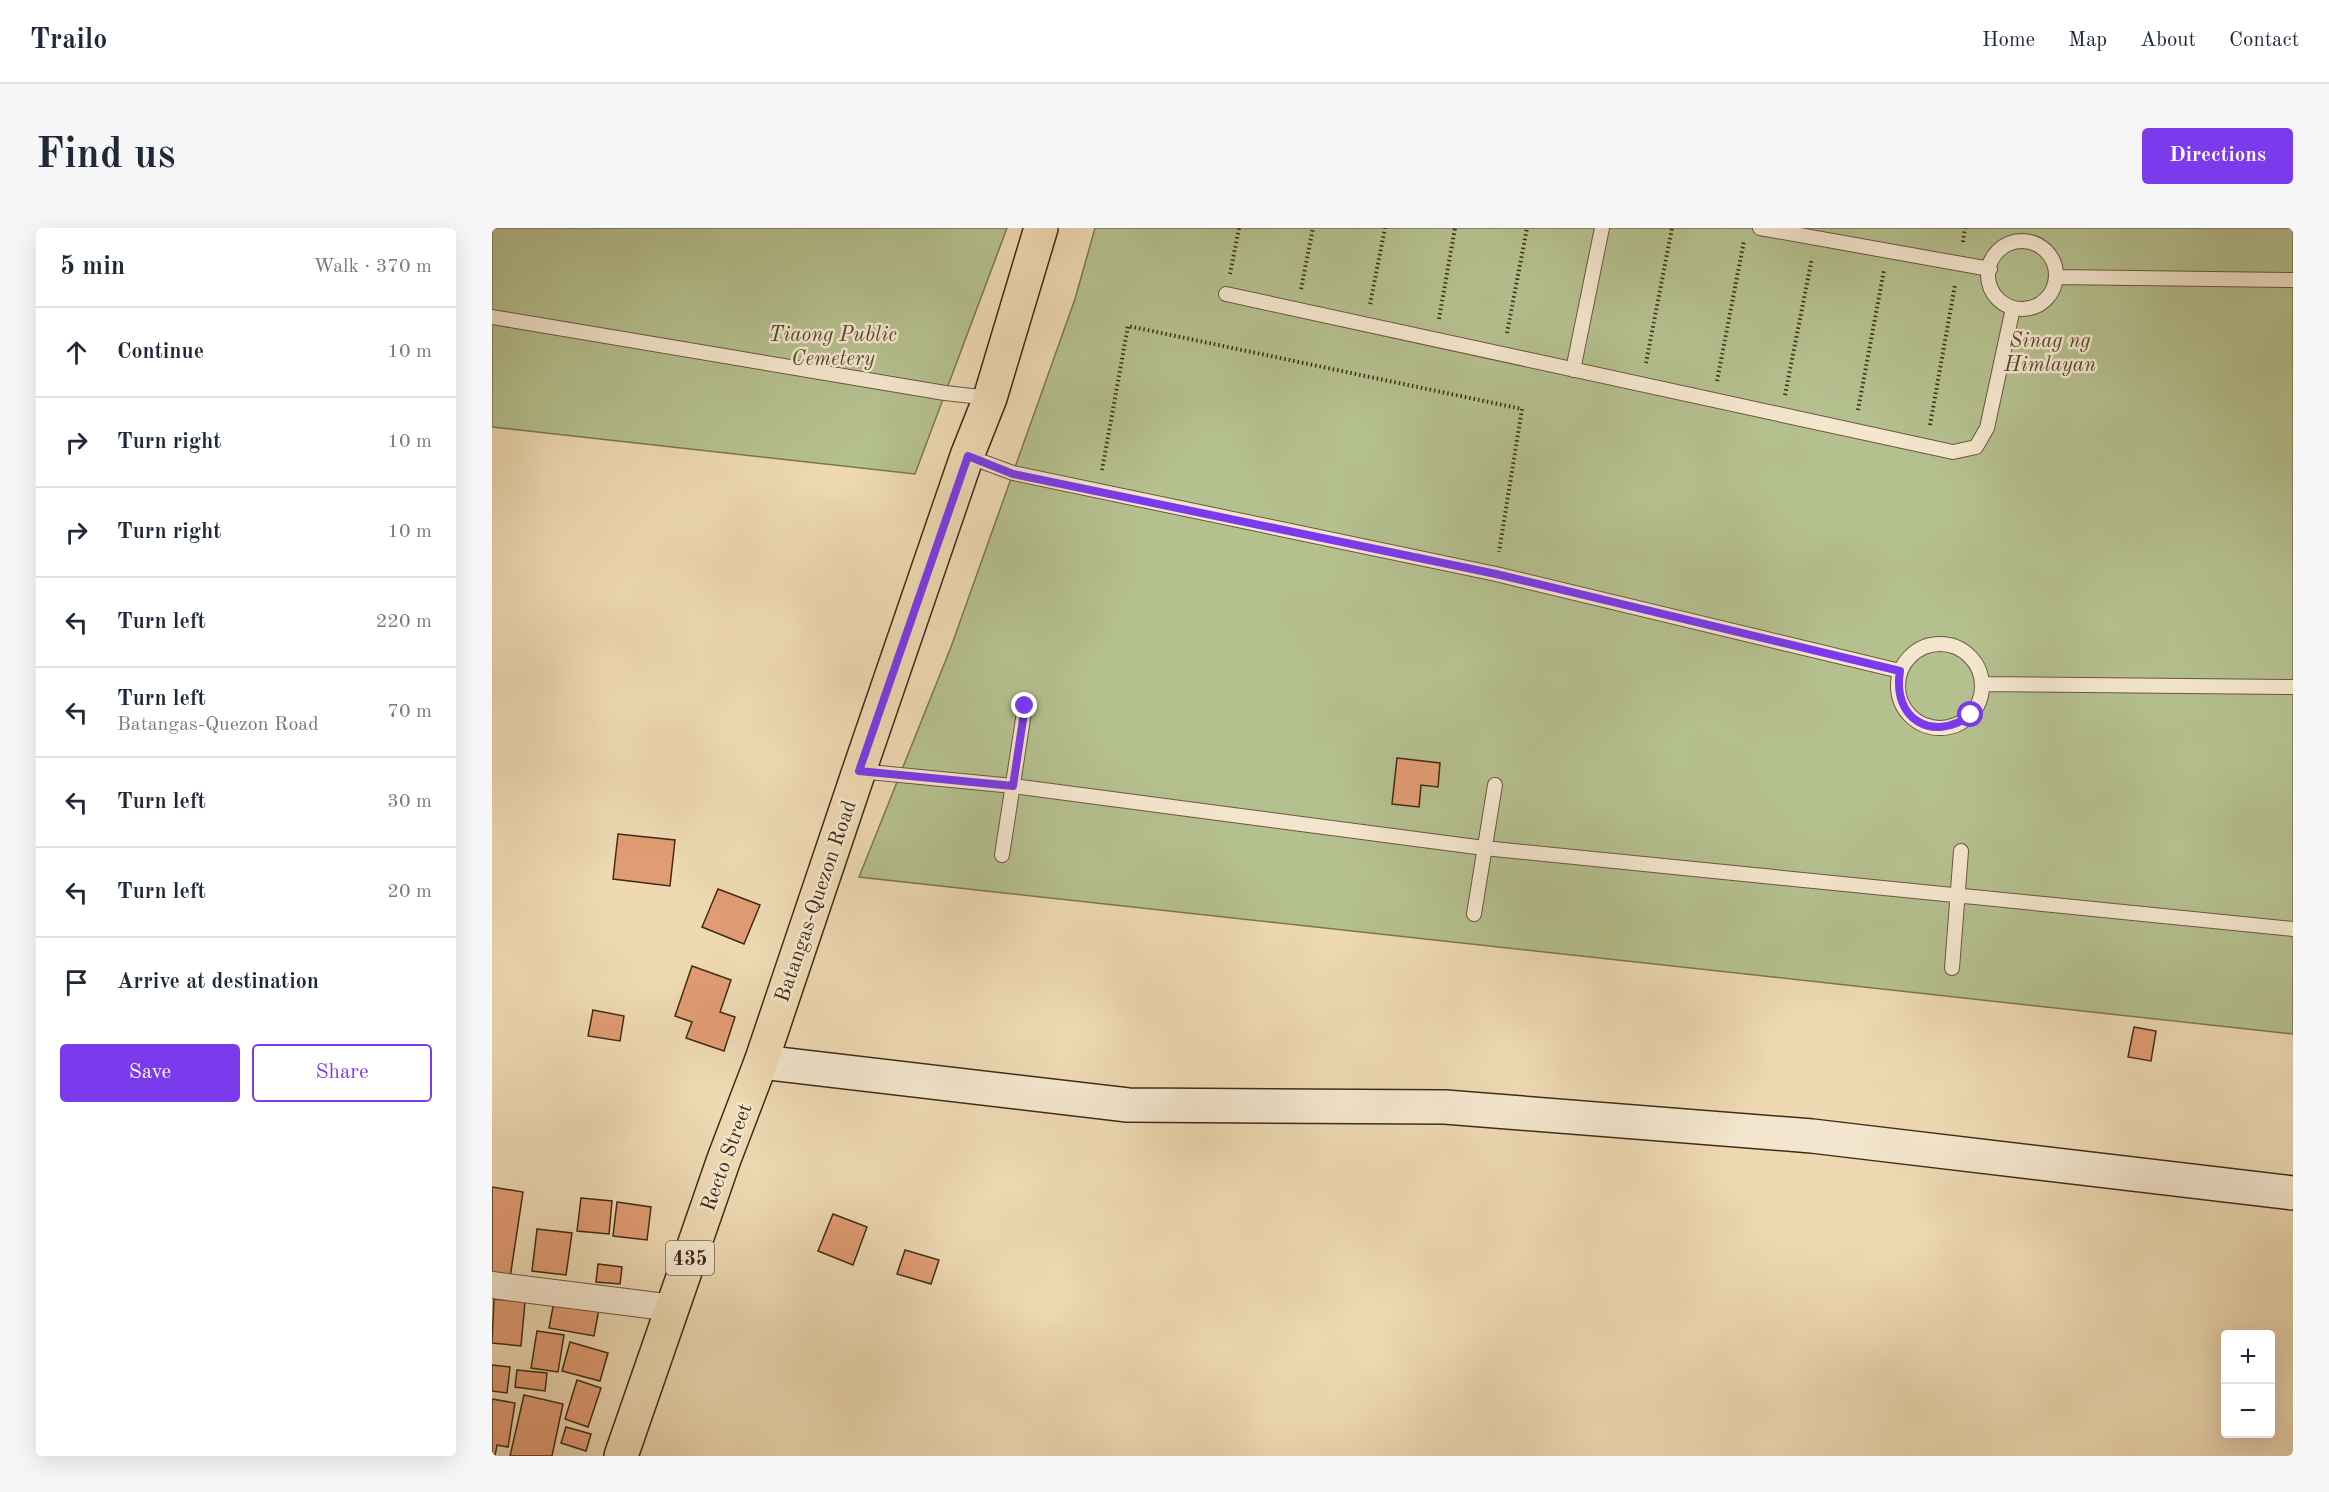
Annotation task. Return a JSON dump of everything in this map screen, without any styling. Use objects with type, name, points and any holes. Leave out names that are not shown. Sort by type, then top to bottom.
[{"type":"main road","name":"Batangas-Quezon Road","points":[[761,1062],[859,771],[990,398],[1041,228]]},
{"type":"main road","name":"Recto Street","points":[[621,1456],[724,1159],[761,1062]]},
{"type":"street","points":[[761,1062],[1128,1106],[1445,1107],[1800,1135],[2293,1193]]},
{"type":"street","points":[[492,1286],[672,1308]]},
{"type":"lane","points":[[1573,370],[1602,228]]},
{"type":"lane","points":[[1760,228],[1990,269]]},
{"type":"lane","points":[[2031,243],[2035,228]]},
{"type":"lane","points":[[2017,242],[2031,243],[2045,250],[2054,262],[2056,277],[2052,291],[2042,303],[2028,308],[2013,308],[2000,301],[1991,289],[1992,259],[2002,248],[2017,242]]},
{"type":"lane","points":[[2056,277],[2293,280]]},
{"type":"lane","points":[[1226,294],[1953,452],[1976,447],[1987,428],[2013,308]]},
{"type":"lane","points":[[492,317],[945,393],[990,398]]},
{"type":"lane","points":[[968,456],[1013,474],[1496,574],[1900,671]]},
{"type":"lane","points":[[1938,644],[1955,646],[1969,655],[1978,669],[1982,684],[1980,701],[1971,715],[1958,725],[1941,728],[1925,725],[1911,717],[1901,703],[1897,687],[1900,671],[1909,657],[1922,648],[1938,644]]},
{"type":"lane","points":[[1982,684],[2293,687]]},
{"type":"lane","points":[[1002,855],[1025,706]]},
{"type":"lane","points":[[859,771],[1013,786],[1484,848],[2293,929]]},
{"type":"lane","points":[[1474,914],[1495,785]]},
{"type":"lane","points":[[1953,968],[1956,895],[1961,851]]},
{"type":"path","points":[[1226,294],[1239,228]]},
{"type":"path","points":[[1297,310],[1312,228]]},
{"type":"path","points":[[1366,325],[1385,228]]},
{"type":"path","points":[[1435,340],[1455,228]]},
{"type":"path","points":[[1503,355],[1527,228]]},
{"type":"path","points":[[1642,385],[1672,228]]},
{"type":"path","points":[[1926,447],[1965,228]]},
{"type":"path","points":[[1781,415],[1815,238]]},
{"type":"path","points":[[1713,400],[1744,240]]},
{"type":"path","points":[[1854,431],[1888,251]]},
{"type":"path","points":[[1098,491],[1128,326],[1522,408],[1496,574]]},
{"type":"green space","name":"Tiaong Public Cemetery","points":[[492,228],[1007,228],[915,474],[492,427]]},
{"type":"green space","name":"Sinag ng Himlayan","points":[[1095,228],[2293,228],[2293,1034],[859,877],[951,647],[1075,299]]},
{"type":"building","points":[[1397,758],[1440,763],[1438,787],[1421,785],[1419,807],[1392,804]]},
{"type":"building","points":[[618,834],[675,840],[670,886],[613,879]]},
{"type":"building","points":[[718,889],[760,905],[744,944],[702,927]]},
{"type":"building","points":[[692,966],[731,980],[720,1012],[735,1017],[724,1051],[686,1038],[692,1022],[675,1016]]},
{"type":"building","points":[[593,1010],[624,1016],[620,1041],[588,1036]]},
{"type":"building","points":[[2134,1027],[2156,1031],[2151,1061],[2128,1057]]},
{"type":"building","points":[[492,1187],[523,1192],[510,1278],[492,1275]]},
{"type":"building","points":[[581,1198],[612,1201],[609,1234],[577,1231]]},
{"type":"building","points":[[617,1202],[651,1207],[647,1240],[613,1236]]},
{"type":"building","points":[[833,1214],[867,1227],[853,1265],[818,1251]]},
{"type":"building","points":[[537,1229],[572,1233],[566,1275],[532,1271]]},
{"type":"building","points":[[905,1250],[939,1260],[931,1284],[897,1274]]},
{"type":"building","points":[[598,1264],[622,1267],[620,1284],[596,1282]]},
{"type":"building","points":[[494,1299],[525,1302],[521,1346],[492,1343]]},
{"type":"building","points":[[554,1301],[599,1309],[594,1336],[549,1328]]},
{"type":"building","points":[[537,1331],[564,1335],[558,1372],[531,1368]]},
{"type":"building","points":[[570,1342],[608,1353],[600,1381],[562,1371]]},
{"type":"building","points":[[492,1365],[510,1367],[507,1393],[492,1391]]},
{"type":"building","points":[[517,1370],[547,1373],[545,1391],[515,1387]]},
{"type":"building","points":[[577,1380],[601,1388],[588,1427],[565,1419]]},
{"type":"building","points":[[524,1395],[563,1404],[552,1456],[510,1456]]},
{"type":"building","points":[[492,1399],[515,1403],[508,1447],[497,1445],[495,1456],[492,1456]]},
{"type":"building","points":[[566,1427],[591,1434],[586,1451],[561,1443]]},
{"type":"route","points":[[1025,706],[1013,786],[859,771],[968,456],[1013,474],[1496,574],[1900,671],[1897,687],[1901,703],[1911,717],[1925,725],[1941,728],[1958,725],[1971,715]]}]
